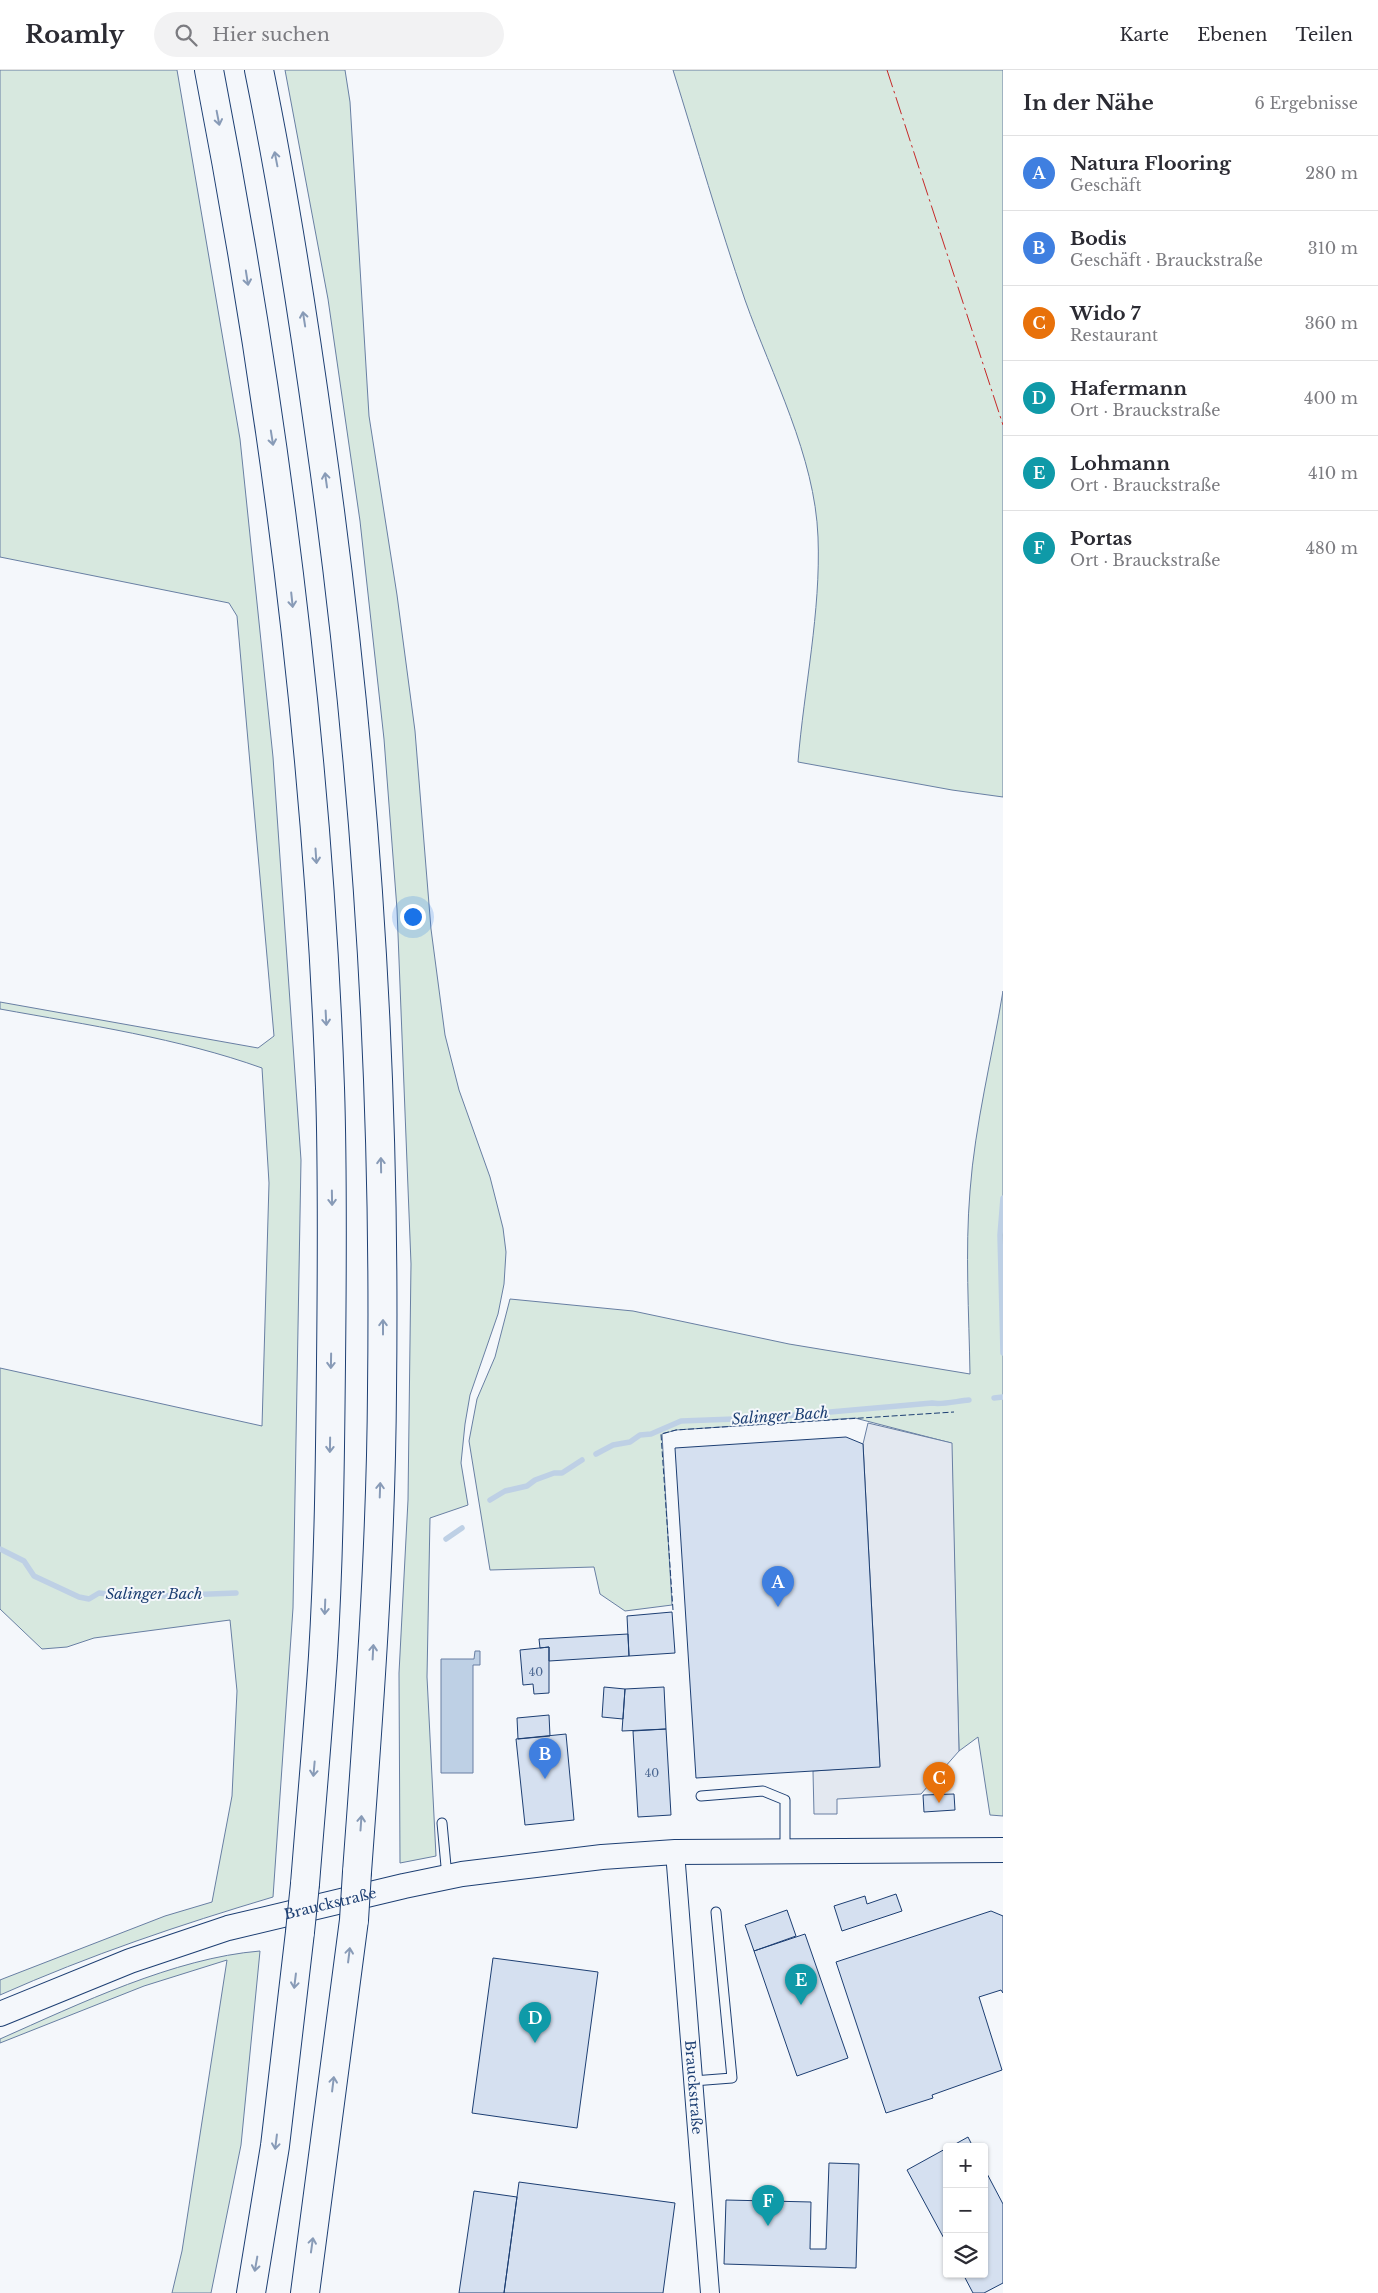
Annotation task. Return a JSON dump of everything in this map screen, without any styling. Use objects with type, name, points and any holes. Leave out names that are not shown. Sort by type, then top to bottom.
[{"type":"highway","points":[[209,70],[245,265],[276,464],[289,571],[308,753],[327,1027],[332,1231],[329,1522],[323,1655],[300,1932],[275,2146],[251,2293]]},
{"type":"highway","points":[[259,70],[286,209],[340,575],[359,754],[372,935],[383,1234],[382,1393],[373,1662],[354,1920],[305,2293]]},
{"type":"street","name":"Brauckstraße","points":[[0,2014],[130,1961],[228,1928],[447,1877],[519,1866],[675,1852],[1003,1850]]},
{"type":"street","name":"Brauckstraße","points":[[675,1852],[710,2293]]},
{"type":"lane","points":[[701,1796],[763,1791],[785,1800],[785,1851]]},
{"type":"lane","points":[[442,1823],[447,1877]]},
{"type":"lane","points":[[693,2081],[732,2078],[716,1912]]},
{"type":"shaded area","points":[[0,70],[177,70],[240,439],[273,757],[301,1160],[293,1608],[273,1897],[203,1918],[135,1942],[67,1967],[0,1995],[0,1980],[165,1916],[212,1902],[232,1796],[237,1691],[230,1620],[94,1638],[67,1647],[42,1649],[0,1609],[0,1368],[262,1426],[269,1183],[262,1068],[165,1040],[0,1009],[0,1002],[258,1048],[274,1036],[237,616],[229,603],[0,557]]},
{"type":"shaded area","points":[[285,70],[345,70],[350,102],[369,416],[397,595],[415,731],[431,929],[445,1035],[459,1090],[490,1177],[503,1228],[506,1252],[504,1284],[498,1314],[470,1395],[465,1424],[461,1463],[468,1505],[430,1518],[427,1677],[436,1856],[400,1863],[399,1673],[408,1500],[411,1264],[397,909],[384,739],[360,521],[328,299]]},
{"type":"shaded area","points":[[673,70],[1003,70],[1003,797],[952,790],[798,762],[817,593],[818,537],[815,507],[801,446],[745,300]]},
{"type":"shaded area","points":[[1003,991],[1003,1816],[990,1815],[978,1737],[959,1751],[951,1443],[855,1418],[676,1430],[662,1434],[672,1605],[625,1611],[600,1594],[594,1567],[490,1570],[469,1441],[477,1399],[495,1357],[510,1299],[633,1311],[789,1344],[970,1374],[968,1260],[972,1166]]},
{"type":"shaded area","points":[[868,1423],[952,1443],[959,1751],[921,1794],[837,1799],[837,1814],[814,1814],[813,1771],[880,1766],[863,1444]]},
{"type":"shaded area","points":[[260,1951],[241,2145],[211,2293],[172,2293],[182,2251],[227,1960],[144,1986],[0,2043],[0,2039],[127,1984],[194,1963],[227,1955]]},
{"type":"water","points":[[475,1651],[480,1651],[480,1665],[473,1665],[473,1773],[441,1773],[441,1659],[474,1659]]},
{"type":"building","points":[[846,1437],[863,1444],[880,1767],[696,1778],[675,1448]]},
{"type":"building","points":[[672,1612],[675,1653],[629,1656],[627,1616]]},
{"type":"building","points":[[628,1634],[629,1656],[549,1661],[549,1647],[540,1648],[539,1639]]},
{"type":"building","points":[[549,1647],[549,1693],[534,1694],[533,1684],[523,1685],[520,1650]]},
{"type":"building","points":[[604,1687],[625,1689],[623,1719],[602,1717]]},
{"type":"building","points":[[664,1687],[666,1729],[622,1731],[625,1689]]},
{"type":"building","points":[[549,1715],[550,1736],[518,1739],[517,1718]]},
{"type":"building","points":[[666,1729],[671,1815],[638,1817],[633,1731]]},
{"type":"building","points":[[566,1734],[574,1820],[525,1825],[516,1739]]},
{"type":"building","points":[[954,1794],[955,1810],[924,1812],[923,1795]]},
{"type":"building","points":[[896,1894],[902,1911],[842,1931],[834,1906],[865,1896],[867,1904]]},
{"type":"building","points":[[787,1910],[796,1936],[754,1951],[745,1925]]},
{"type":"building","points":[[991,1911],[1003,1916],[1003,1993],[1001,1990],[979,1997],[1002,2070],[932,2095],[933,2098],[886,2113],[836,1962]]},
{"type":"building","points":[[805,1934],[848,2058],[797,2076],[754,1951]]},
{"type":"building","points":[[493,1958],[598,1972],[577,2128],[472,2113]]},
{"type":"building","points":[[968,2137],[971,2143],[957,2143]]},
{"type":"building","points":[[943,2150],[943,2237],[907,2170]]},
{"type":"building","points":[[829,2163],[859,2164],[856,2268],[724,2264],[726,2200],[811,2202],[810,2249],[826,2249]]},
{"type":"building","points":[[988,2176],[1003,2204],[1003,2283],[984,2293],[973,2293],[965,2278],[988,2278]]},
{"type":"building","points":[[519,2182],[675,2203],[663,2293],[504,2293]]},
{"type":"building","points":[[474,2191],[517,2197],[504,2293],[459,2293]]},
{"type":"waterway","points":[[1003,1198],[1000,1235],[1003,1353]]},
{"type":"waterway","name":"Salinger Bach","points":[[994,1398],[1003,1397]]},
{"type":"waterway","name":"Salinger Bach","points":[[596,1454],[613,1445],[630,1442],[640,1435],[651,1434],[681,1421],[761,1418],[969,1400]]},
{"type":"waterway","name":"Salinger Bach","points":[[490,1500],[505,1491],[527,1486],[535,1480],[554,1473],[562,1473],[582,1460]]},
{"type":"waterway","name":"Salinger Bach","points":[[446,1539],[462,1528]]},
{"type":"waterway","name":"Salinger Bach","points":[[0,1549],[24,1561],[34,1576],[79,1597],[89,1599],[99,1593],[133,1597],[236,1593]]},
{"type":"fence","points":[[673,1610],[661,1434],[676,1430],[954,1412]]},
{"type":"power","points":[[887,70],[1003,425]]},
{"type":"place","name":"Natura Flooring","points":[[778,1607]]},
{"type":"place","name":"Bodis","points":[[545,1779]]},
{"type":"place","name":"Wido 7","points":[[939,1803]]},
{"type":"place","name":"Lohmann","points":[[801,2005]]},
{"type":"place","name":"Hafermann","points":[[535,2043]]},
{"type":"place","name":"Portas","points":[[768,2226]]}]
